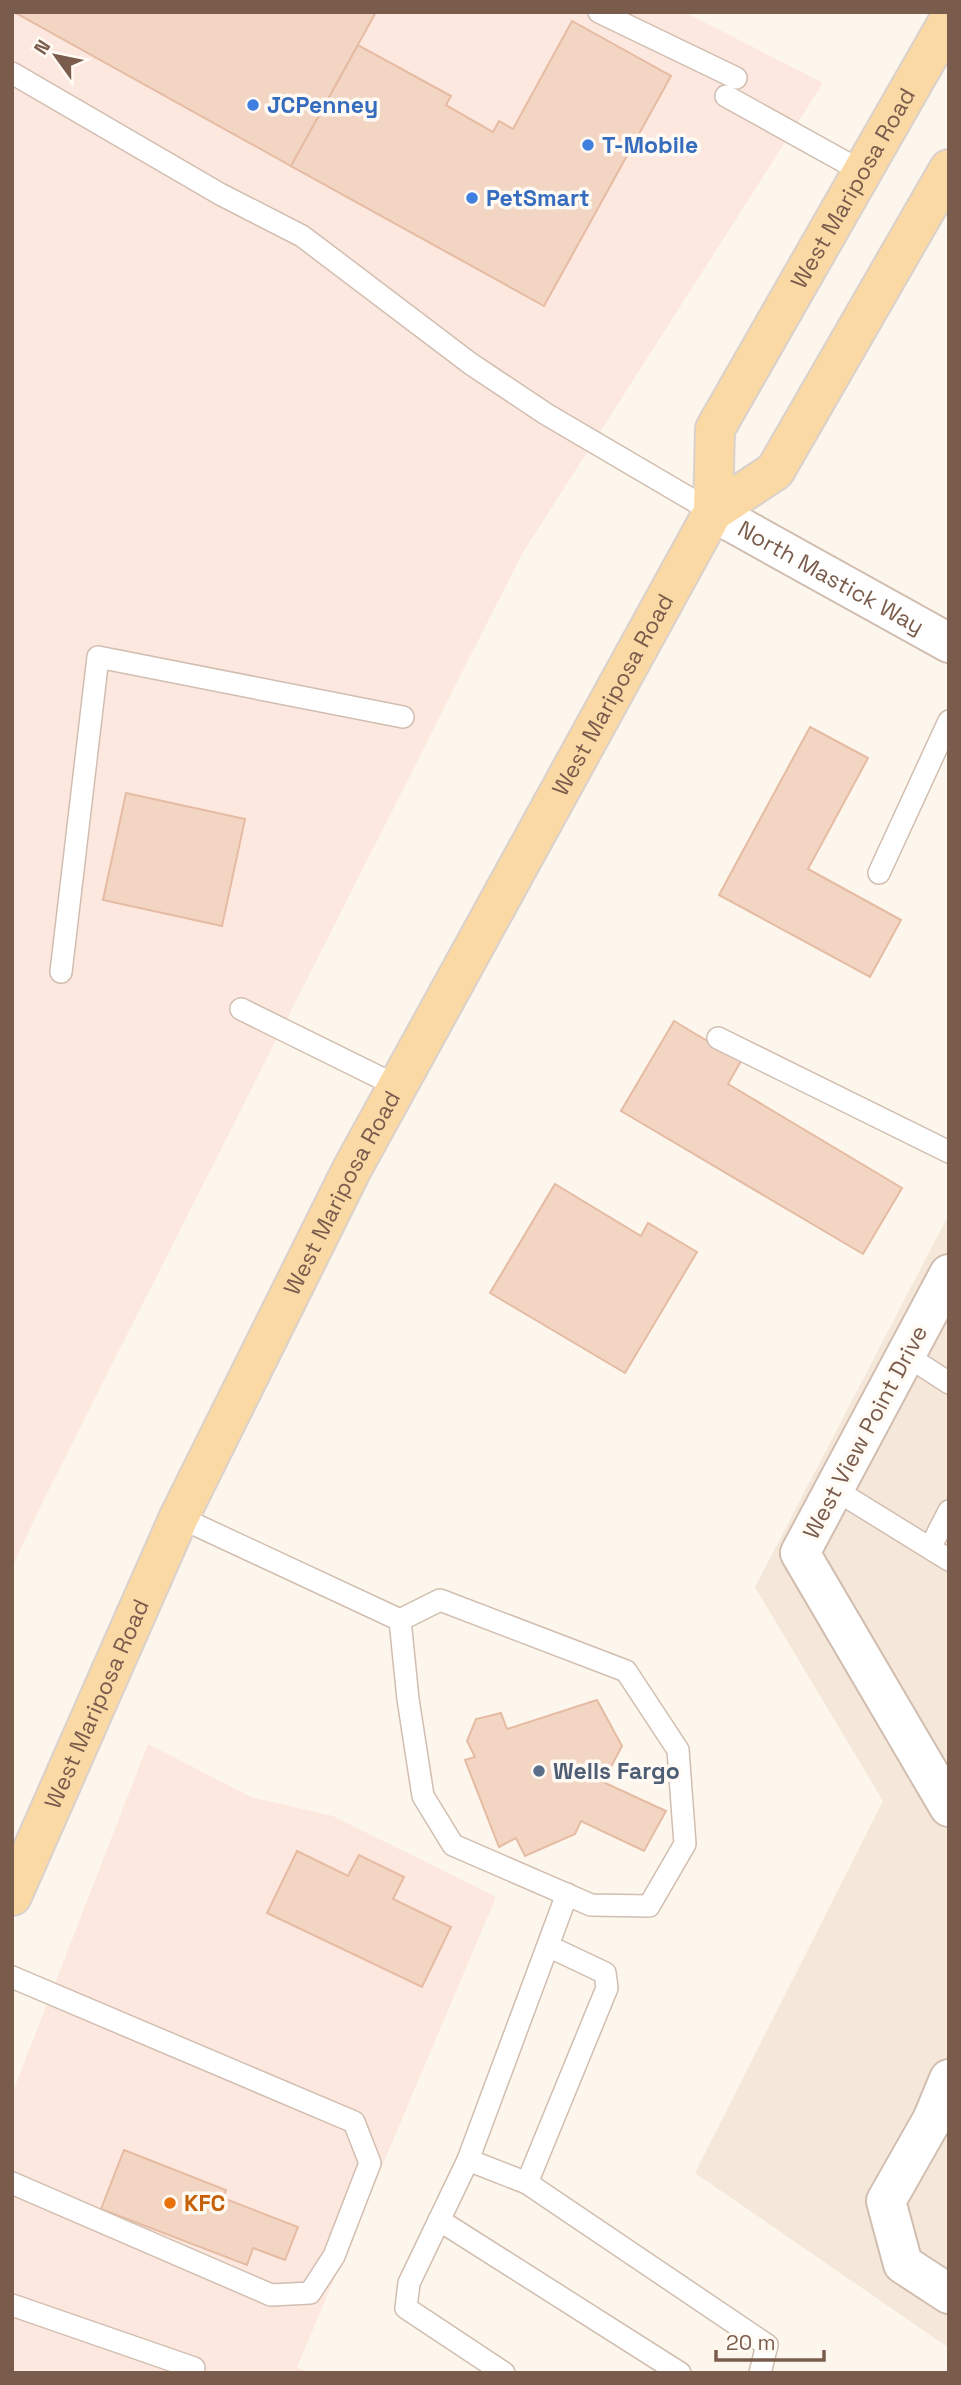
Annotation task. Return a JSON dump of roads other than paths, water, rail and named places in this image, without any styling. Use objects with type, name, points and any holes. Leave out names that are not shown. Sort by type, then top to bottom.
[{"type":"main road","name":"West Mariposa Road","points":[[12,1896],[179,1517],[352,1169],[713,512],[715,429],[949,20]]},
{"type":"main road","name":"West Mariposa Road","points":[[713,512],[775,471],[949,169]]},
{"type":"street","name":"North Mastick Way","points":[[713,512],[949,643]]},
{"type":"street","name":"West View Point Drive","points":[[949,1275],[800,1553],[949,1807]]},
{"type":"street","points":[[949,2079],[932,2120],[886,2201],[903,2263],[949,2294]]},
{"type":"lane","points":[[599,12],[731,87],[861,171]]},
{"type":"lane","points":[[12,73],[220,194],[302,236],[471,364],[546,414],[713,512]]},
{"type":"lane","points":[[61,972],[99,657],[403,717]]},
{"type":"lane","points":[[879,873],[949,721]]},
{"type":"lane","points":[[241,1009],[397,1086]]},
{"type":"lane","points":[[718,1038],[949,1152]]},
{"type":"lane","points":[[905,1355],[949,1383]]},
{"type":"lane","points":[[834,1489],[949,1560]]},
{"type":"lane","points":[[930,1548],[949,1511]]},
{"type":"lane","points":[[179,1517],[400,1619]]},
{"type":"lane","points":[[440,1600],[626,1671],[678,1750],[685,1844],[649,1906],[591,1905],[453,1845],[423,1796],[408,1699],[400,1619],[440,1600]]},
{"type":"lane","points":[[505,2373],[406,2308],[409,2283],[468,2160],[567,1894]]},
{"type":"lane","points":[[527,2183],[607,1988],[605,1973],[548,1946]]},
{"type":"lane","points":[[12,1977],[354,2122],[370,2163],[334,2256],[310,2293],[271,2295],[12,2183]]},
{"type":"lane","points":[[468,2160],[527,2183],[766,2345],[760,2373]]},
{"type":"lane","points":[[439,2220],[680,2373]]},
{"type":"lane","points":[[12,2305],[196,2371]]},
{"type":"place","name":"JCPenney","points":[[253,105]]},
{"type":"place","name":"T-Mobile","points":[[588,145]]},
{"type":"place","name":"PetSmart","points":[[472,198]]},
{"type":"place","name":"Wells Fargo","points":[[539,1771]]},
{"type":"place","name":"KFC","points":[[170,2203]]}]
